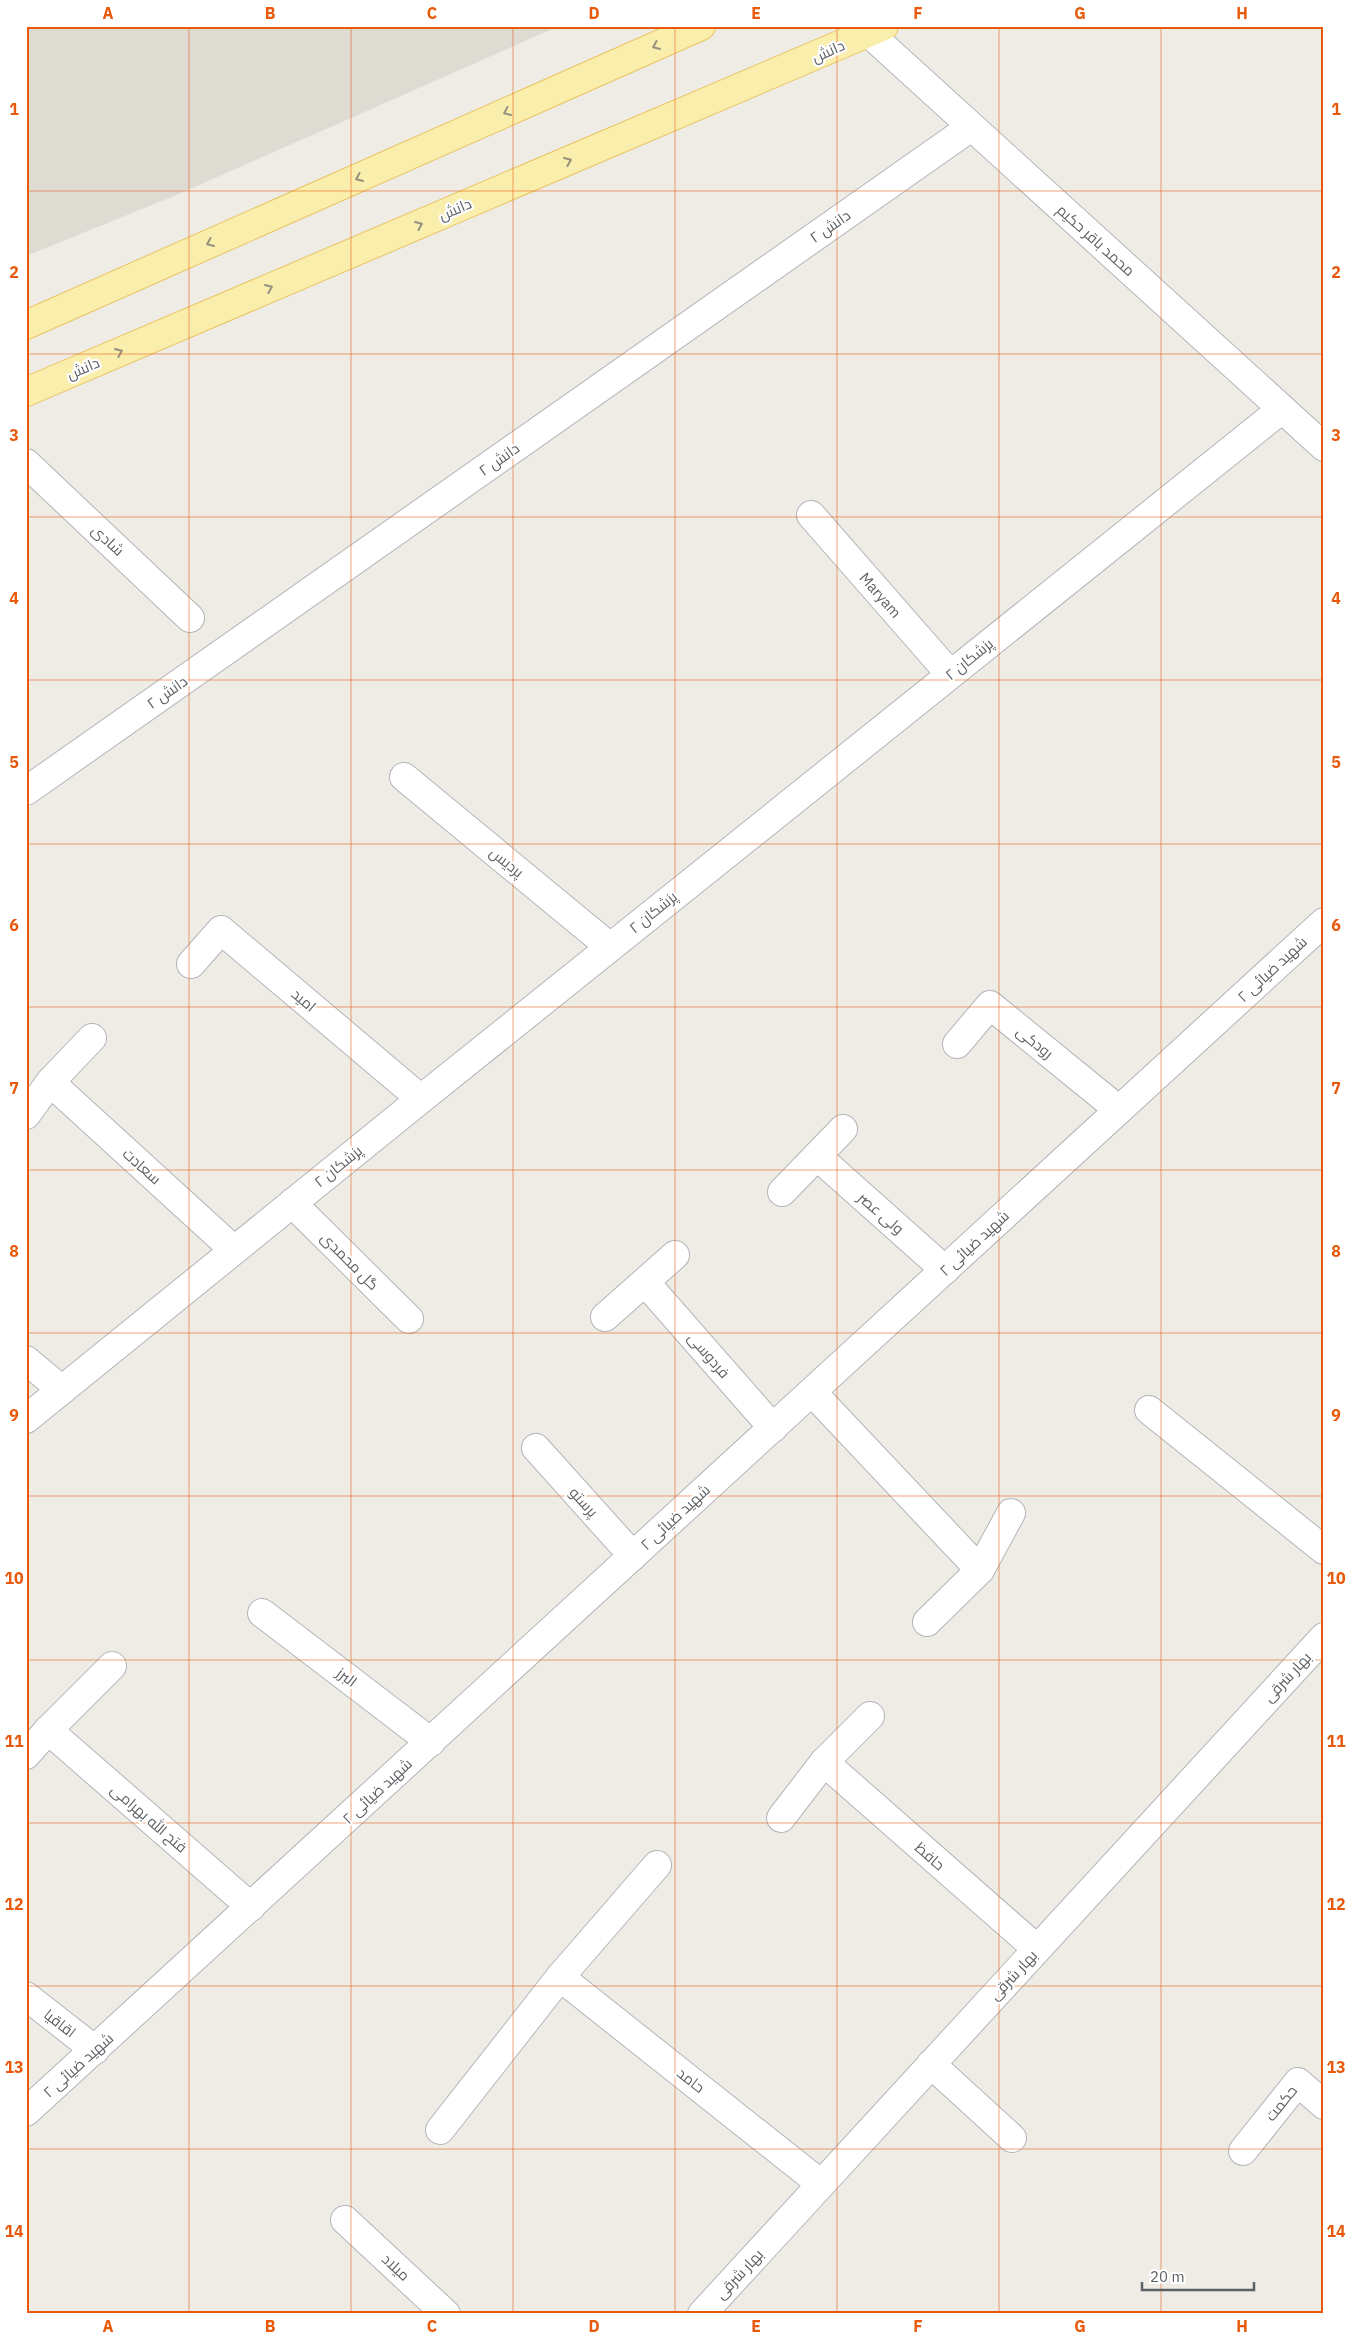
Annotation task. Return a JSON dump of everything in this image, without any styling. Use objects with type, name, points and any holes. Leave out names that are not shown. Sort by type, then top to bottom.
[{"type":"main road","points":[[26,325],[701,26]]},
{"type":"main road","name":"دانش","points":[[26,392],[871,28]]},
{"type":"street","name":"محمد باقر حکیم","points":[[871,28],[971,127],[1324,447]]},
{"type":"street","name":"دانش ۲","points":[[26,791],[971,127]]},
{"type":"street","name":"پزشکان ۲","points":[[26,1419],[610,947],[1282,409]]},
{"type":"street","name":"شادی","points":[[26,463],[190,618]]},
{"type":"street","name":"Maryam","points":[[811,515],[950,674]]},
{"type":"street","name":"پردیس","points":[[404,777],[610,947]]},
{"type":"street","name":"شهید ضیائی ۲","points":[[26,2112],[252,1907],[1324,922]]},
{"type":"street","name":"امید","points":[[191,964],[221,930],[421,1099]]},
{"type":"street","name":"رودکی","points":[[957,1044],[990,1006],[1119,1110]]},
{"type":"street","points":[[26,1115],[50,1082],[92,1038]]},
{"type":"street","name":"سعادت","points":[[50,1082],[234,1250]]},
{"type":"street","points":[[782,1192],[844,1129]]},
{"type":"street","name":"ولی عصر","points":[[817,1156],[945,1270]]},
{"type":"street","name":"گل محمدی","points":[[292,1203],[408,1319]]},
{"type":"street","points":[[605,1317],[675,1256]]},
{"type":"street","name":"فردوسی","points":[[645,1282],[772,1428]]},
{"type":"street","points":[[26,1360],[62,1390]]},
{"type":"street","points":[[812,1392],[980,1570]]},
{"type":"street","points":[[1149,1410],[1324,1550]]},
{"type":"street","name":"پرستو","points":[[536,1448],[633,1556]]},
{"type":"street","points":[[927,1622],[980,1570],[1011,1513]]},
{"type":"street","name":"البرز","points":[[262,1613],[431,1742]]},
{"type":"street","name":"بهار شرقی","points":[[702,2314],[1324,1637]]},
{"type":"street","points":[[26,1754],[112,1666]]},
{"type":"street","points":[[780,1818],[824,1762],[870,1716]]},
{"type":"street","name":"فتح الله بهرامی","points":[[48,1730],[252,1907]]},
{"type":"street","name":"حافظ","points":[[824,1762],[1037,1949]]},
{"type":"street","points":[[440,2130],[560,1977],[657,1864]]},
{"type":"street","name":"حامد","points":[[560,1977],[821,2184]]},
{"type":"street","name":"اقاقیا","points":[[26,1996],[94,2050]]},
{"type":"street","points":[[931,2064],[1012,2138]]},
{"type":"street","name":"حکمت","points":[[1243,2151],[1298,2082],[1324,2105]]},
{"type":"street","name":"میلاد","points":[[345,2220],[446,2314]]},
{"type":"shaded area","points":[[26,26],[559,26],[179,194],[26,256]]}]
